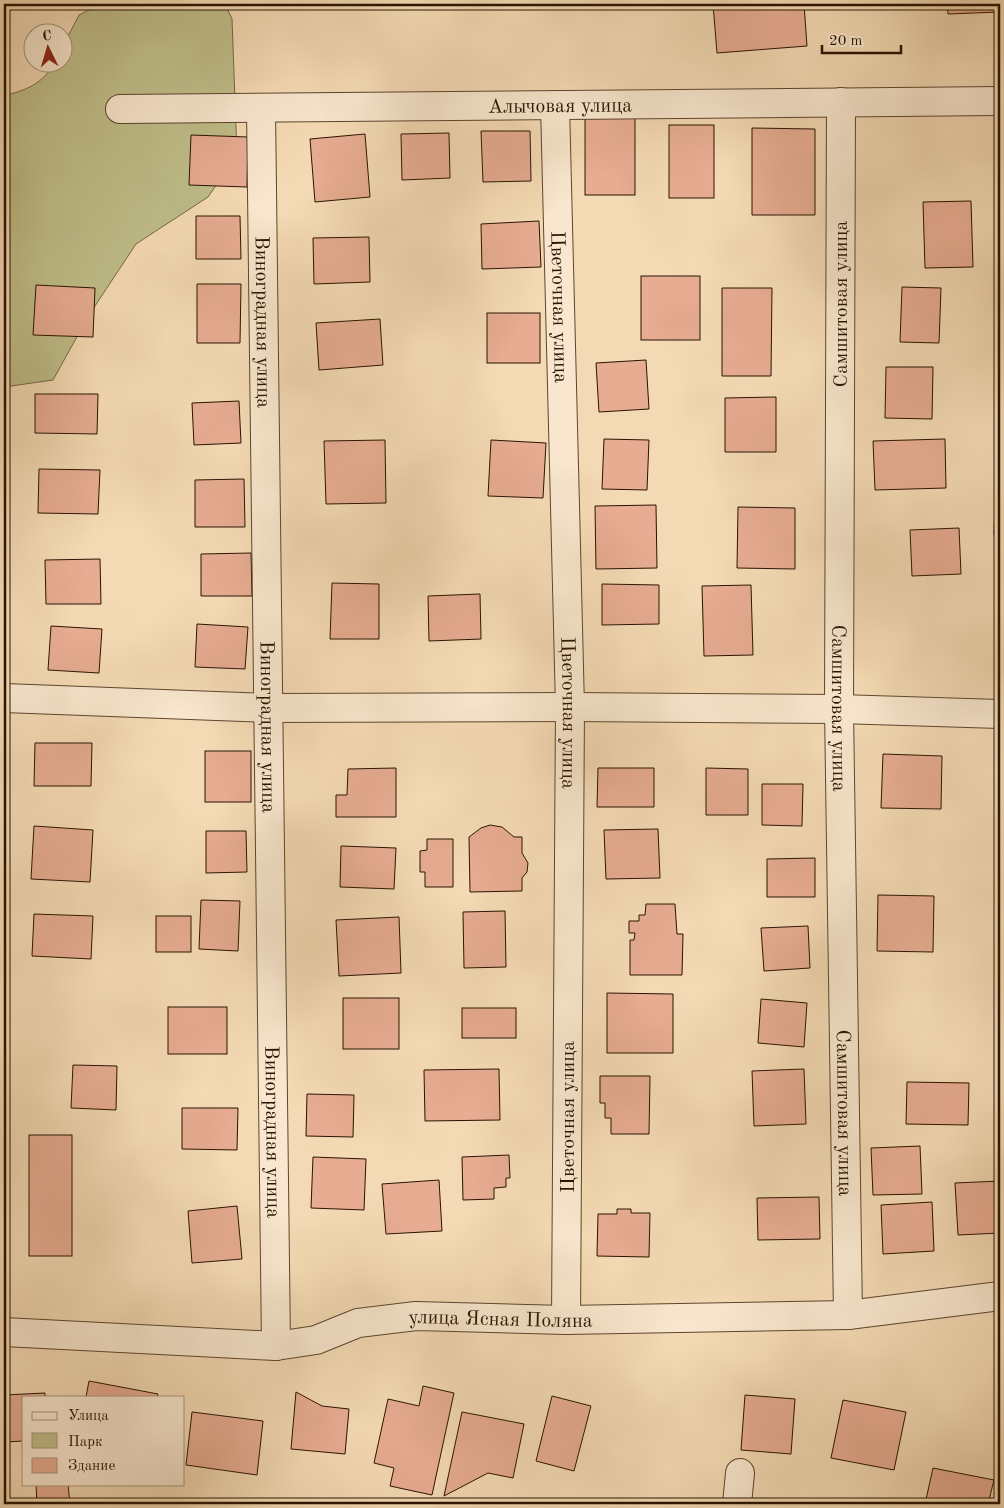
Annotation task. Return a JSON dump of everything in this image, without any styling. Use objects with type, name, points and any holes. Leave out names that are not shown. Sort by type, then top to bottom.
[{"type":"street","name":"Алычовая улица","points":[[120,109],[1000,101]]},
{"type":"street","name":"Самшитовая улица","points":[[841,102],[839,709],[848,1315]]},
{"type":"street","name":"Цветочная улица","points":[[555,105],[570,707],[566,1320]]},
{"type":"street","name":"Виноградная улица","points":[[261,108],[270,708],[276,1346]]},
{"type":"street","points":[[4,698],[270,708],[570,707],[839,709],[1000,714]]},
{"type":"street","name":"улица Ясная Поляна","points":[[4,1332],[276,1346],[316,1340],[358,1323],[416,1316],[566,1320],[848,1315],[1000,1296]]},
{"type":"street","points":[[737,1504],[740,1473]]},
{"type":"green space","points":[[101,4],[225,4],[232,19],[237,155],[208,197],[136,244],[89,315],[53,380],[4,387],[4,96],[33,85],[48,72],[72,72],[72,29],[79,15]]},
{"type":"building","points":[[713,4],[804,4],[807,46],[717,53]]},
{"type":"building","points":[[947,4],[1000,4],[1000,12],[948,14]]},
{"type":"building","points":[[585,118],[635,118],[635,195],[585,195]]},
{"type":"building","points":[[669,125],[714,125],[714,198],[669,198]]},
{"type":"building","points":[[752,128],[815,129],[815,215],[752,215]]},
{"type":"building","points":[[481,131],[530,131],[531,181],[483,182]]},
{"type":"building","points":[[449,133],[450,178],[402,180],[401,134]]},
{"type":"building","points":[[365,134],[370,197],[315,202],[310,139]]},
{"type":"building","points":[[191,135],[248,137],[247,187],[189,185]]},
{"type":"building","points":[[971,201],[973,267],[925,268],[923,202]]},
{"type":"building","points":[[196,216],[240,216],[241,259],[196,259]]},
{"type":"building","points":[[539,221],[541,267],[482,269],[481,224]]},
{"type":"building","points":[[369,237],[370,282],[314,284],[313,238]]},
{"type":"building","points":[[641,276],[700,276],[700,340],[641,340]]},
{"type":"building","points":[[197,284],[241,284],[240,343],[197,343]]},
{"type":"building","points":[[36,285],[95,288],[93,337],[33,335]]},
{"type":"building","points":[[902,287],[941,288],[939,343],[900,342]]},
{"type":"building","points":[[722,288],[772,288],[771,376],[722,376]]},
{"type":"building","points":[[487,313],[540,313],[540,363],[487,363]]},
{"type":"building","points":[[998,316],[1000,316],[1000,351],[998,351]]},
{"type":"building","points":[[380,319],[383,365],[319,370],[316,323]]},
{"type":"building","points":[[646,360],[649,409],[599,412],[596,363]]},
{"type":"building","points":[[886,367],[933,367],[932,419],[885,418]]},
{"type":"building","points":[[35,394],[98,394],[97,434],[35,433]]},
{"type":"building","points":[[776,397],[776,452],[725,452],[725,398]]},
{"type":"building","points":[[239,401],[241,443],[194,445],[192,403]]},
{"type":"building","points":[[604,439],[649,440],[647,490],[602,489]]},
{"type":"building","points":[[945,439],[946,488],[875,490],[873,441]]},
{"type":"building","points":[[385,440],[386,503],[326,504],[324,441]]},
{"type":"building","points":[[491,440],[546,443],[543,498],[488,496]]},
{"type":"building","points":[[39,469],[100,470],[98,514],[38,513]]},
{"type":"building","points":[[244,479],[245,527],[195,527],[195,480]]},
{"type":"building","points":[[995,504],[1000,504],[1000,536],[994,535]]},
{"type":"building","points":[[656,505],[657,568],[596,569],[595,506]]},
{"type":"building","points":[[738,507],[795,508],[795,569],[737,568]]},
{"type":"building","points":[[959,528],[961,574],[912,576],[910,530]]},
{"type":"building","points":[[251,553],[252,596],[201,596],[201,554]]},
{"type":"building","points":[[100,559],[101,604],[46,604],[45,560]]},
{"type":"building","points":[[332,583],[379,584],[379,639],[330,639]]},
{"type":"building","points":[[602,584],[659,585],[659,624],[602,625]]},
{"type":"building","points":[[751,585],[753,655],[704,656],[702,586]]},
{"type":"building","points":[[480,594],[481,639],[429,641],[428,596]]},
{"type":"building","points":[[197,624],[248,627],[245,669],[195,667]]},
{"type":"building","points":[[51,626],[102,629],[99,673],[48,670]]},
{"type":"building","points":[[35,743],[92,743],[91,786],[34,786]]},
{"type":"building","points":[[205,751],[251,751],[251,802],[205,802]]},
{"type":"building","points":[[883,754],[942,756],[941,809],[881,808]]},
{"type":"building","points":[[396,768],[396,817],[336,817],[336,795],[347,795],[348,769]]},
{"type":"building","points":[[598,768],[654,768],[654,807],[597,807]]},
{"type":"building","points":[[706,768],[748,769],[748,815],[706,815]]},
{"type":"building","points":[[762,784],[803,784],[802,826],[762,825]]},
{"type":"building","points":[[490,825],[502,827],[514,837],[522,837],[522,853],[528,863],[527,872],[522,878],[522,891],[470,892],[469,837],[481,828]]},
{"type":"building","points":[[34,826],[93,830],[90,882],[31,879]]},
{"type":"building","points":[[658,829],[660,878],[606,879],[604,830]]},
{"type":"building","points":[[206,831],[246,831],[247,872],[206,873]]},
{"type":"building","points":[[427,839],[453,839],[453,887],[425,887],[425,872],[420,872],[420,851],[427,850]]},
{"type":"building","points":[[341,846],[396,848],[394,889],[340,887]]},
{"type":"building","points":[[815,858],[815,897],[767,897],[767,859]]},
{"type":"building","points":[[878,895],[934,896],[933,952],[877,951]]},
{"type":"building","points":[[201,900],[240,901],[238,951],[199,949]]},
{"type":"building","points":[[646,904],[675,904],[677,934],[683,934],[682,975],[630,975],[630,940],[634,940],[635,933],[629,933],[629,921],[639,921],[639,915],[645,915]]},
{"type":"building","points":[[505,911],[506,967],[464,968],[463,912]]},
{"type":"building","points":[[34,914],[93,916],[91,959],[32,956]]},
{"type":"building","points":[[156,916],[191,916],[191,952],[156,952]]},
{"type":"building","points":[[399,917],[401,973],[339,976],[336,920]]},
{"type":"building","points":[[808,926],[810,968],[764,971],[761,928]]},
{"type":"building","points":[[607,993],[673,994],[673,1053],[607,1053]]},
{"type":"building","points":[[343,998],[399,998],[399,1049],[343,1049]]},
{"type":"building","points":[[761,999],[807,1003],[804,1047],[758,1043]]},
{"type":"building","points":[[168,1007],[227,1007],[227,1054],[168,1054]]},
{"type":"building","points":[[462,1008],[516,1008],[516,1038],[462,1038]]},
{"type":"building","points":[[73,1065],[117,1066],[116,1110],[71,1108]]},
{"type":"building","points":[[499,1069],[500,1120],[425,1121],[424,1070]]},
{"type":"building","points":[[804,1069],[806,1124],[754,1126],[752,1071]]},
{"type":"building","points":[[600,1076],[650,1076],[649,1134],[611,1134],[611,1118],[605,1118],[605,1103],[600,1103]]},
{"type":"building","points":[[907,1082],[969,1083],[968,1125],[906,1124]]},
{"type":"building","points":[[307,1094],[354,1095],[353,1137],[306,1136]]},
{"type":"building","points":[[182,1108],[238,1108],[237,1150],[182,1149]]},
{"type":"building","points":[[29,1135],[72,1135],[72,1256],[29,1256]]},
{"type":"building","points":[[920,1146],[922,1194],[873,1195],[871,1148]]},
{"type":"building","points":[[509,1155],[510,1178],[506,1178],[506,1187],[494,1188],[494,1199],[463,1200],[462,1157]]},
{"type":"building","points":[[313,1157],[366,1159],[364,1210],[311,1208]]},
{"type":"building","points":[[439,1180],[442,1231],[386,1234],[382,1184]]},
{"type":"building","points":[[1000,1181],[1000,1233],[958,1235],[955,1183]]},
{"type":"building","points":[[819,1197],[820,1239],[758,1240],[757,1198]]},
{"type":"building","points":[[932,1202],[934,1251],[883,1254],[881,1205]]},
{"type":"building","points":[[237,1206],[242,1259],[192,1263],[188,1211]]},
{"type":"building","points":[[617,1209],[631,1209],[631,1213],[650,1213],[649,1257],[597,1256],[598,1214],[617,1214]]},
{"type":"building","points":[[89,1381],[158,1394],[157,1396],[86,1396]]},
{"type":"building","points":[[423,1386],[454,1393],[432,1495],[390,1486],[394,1468],[374,1463],[388,1399],[419,1406]]},
{"type":"building","points":[[296,1392],[322,1406],[349,1409],[345,1454],[291,1449]]},
{"type":"building","points":[[45,1393],[45,1396],[22,1396],[22,1441],[4,1442],[4,1395]]},
{"type":"building","points":[[745,1395],[795,1399],[791,1454],[741,1450]]},
{"type":"building","points":[[552,1396],[591,1406],[574,1471],[536,1461]]},
{"type":"building","points":[[843,1400],[906,1412],[894,1470],[831,1458]]},
{"type":"building","points":[[192,1412],[263,1421],[257,1475],[186,1465]]},
{"type":"building","points":[[462,1412],[524,1424],[513,1478],[488,1473],[444,1496]]},
{"type":"building","points":[[933,1468],[994,1480],[988,1504],[925,1504]]},
{"type":"building","points":[[36,1486],[68,1486],[70,1504],[37,1504]]}]
